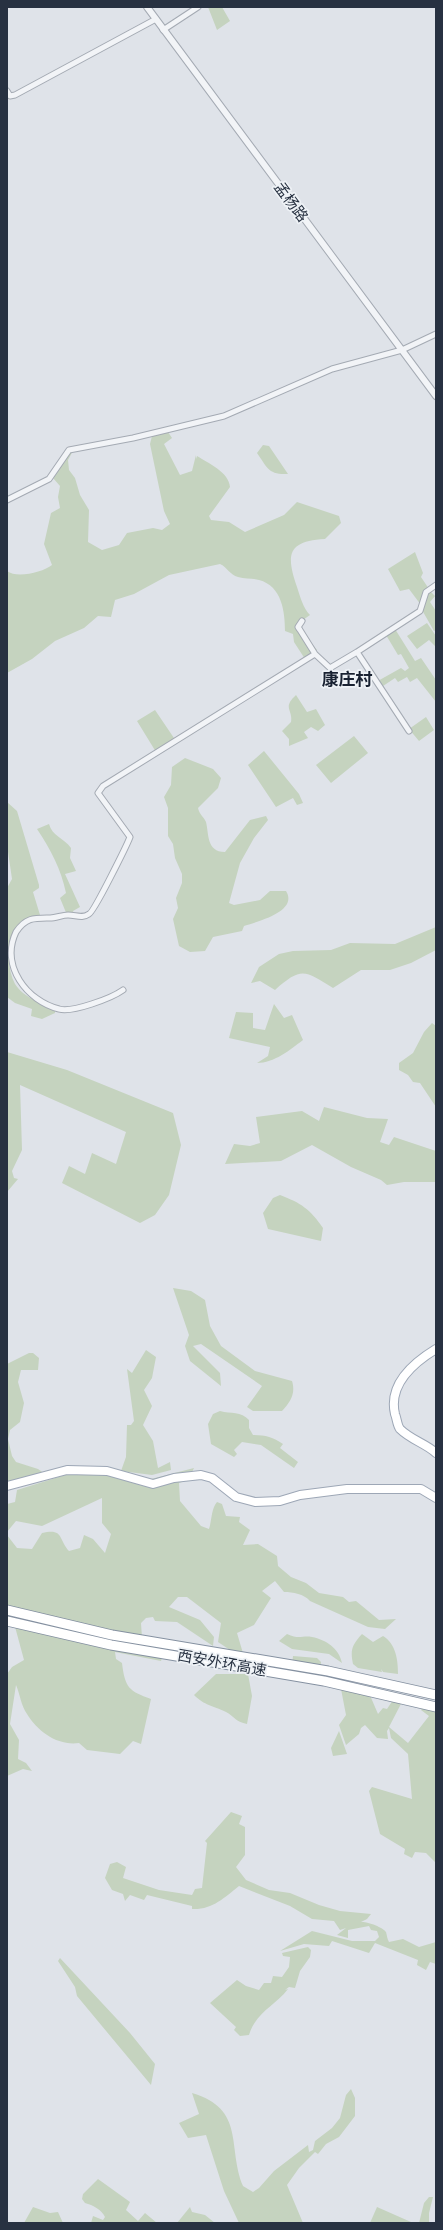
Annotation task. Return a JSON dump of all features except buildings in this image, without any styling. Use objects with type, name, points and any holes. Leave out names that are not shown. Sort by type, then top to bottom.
[{"type":"highway","name":"西安外环高速","points":[[7,1610],[112,1635],[296,1665],[436,1695]]},
{"type":"highway","name":"西安外环高速","points":[[7,1621],[111,1645],[293,1675],[436,1707]]},
{"type":"main road","points":[[436,1348],[419,1359],[401,1377],[393,1404],[399,1427],[411,1439],[436,1453]]},
{"type":"main road","points":[[7,1486],[67,1470],[107,1471],[153,1484],[174,1478],[201,1475],[212,1478],[236,1497],[255,1502],[280,1501],[300,1495],[347,1489],[420,1489],[436,1498]]},
{"type":"street","name":"孟杨路","points":[[147,7],[436,396]]},
{"type":"street","points":[[164,30],[198,7]]},
{"type":"street","points":[[7,91],[10,96],[15,96],[156,19]]},
{"type":"street","points":[[7,500],[49,479],[69,450],[133,438],[224,416],[332,369],[402,350],[436,334]]},
{"type":"street","points":[[302,621],[298,627],[316,654],[330,668],[420,611],[426,592],[436,585]]},
{"type":"street","points":[[357,652],[409,731]]},
{"type":"street","points":[[123,990],[103,1000],[60,1010],[35,999],[21,987],[14,977],[9,960],[10,949],[15,934],[29,921],[39,916],[51,918],[69,915],[85,916],[91,914],[96,906],[109,877],[127,846],[130,837],[98,793],[103,786],[316,654]]},
{"type":"green space","points":[[208,7],[222,7],[230,21],[217,30]]},
{"type":"green space","points":[[168,432],[172,438],[164,444],[180,475],[192,471],[196,455],[196,459],[197,456],[222,472],[229,482],[230,487],[209,516],[211,520],[229,522],[245,532],[284,515],[297,502],[339,516],[341,523],[325,539],[312,540],[303,543],[293,552],[291,558],[293,576],[299,594],[310,615],[300,622],[299,628],[317,650],[305,659],[294,642],[293,634],[285,631],[283,608],[281,601],[273,588],[267,583],[259,580],[235,576],[220,564],[169,575],[134,594],[115,600],[111,617],[98,616],[84,628],[55,641],[32,659],[7,673],[7,571],[17,574],[30,574],[48,568],[52,565],[44,544],[51,513],[60,508],[58,497],[60,486],[53,478],[66,455],[74,449],[68,460],[69,470],[75,478],[80,495],[89,510],[88,542],[102,550],[119,545],[127,533],[153,528],[162,530],[170,524],[164,511],[150,444],[152,436]]},
{"type":"green space","points":[[263,445],[269,446],[288,474],[276,473],[266,466],[257,453]]},
{"type":"green space","points":[[415,552],[423,573],[421,577],[429,589],[421,605],[409,589],[400,591],[388,569]]},
{"type":"green space","points":[[430,591],[435,596],[430,602],[436,611],[436,630],[434,631],[422,610],[424,597]]},
{"type":"green space","points":[[427,623],[436,636],[436,647],[429,640],[417,649],[407,636]]},
{"type":"green space","points":[[395,629],[415,661],[421,658],[436,680],[436,702],[417,678],[410,682],[407,677],[398,682],[395,678],[380,688],[376,682],[401,668],[405,671],[409,668],[401,654],[398,655],[386,635]]},
{"type":"green space","points":[[296,695],[307,712],[316,709],[325,725],[318,731],[311,727],[304,732],[308,738],[289,746],[289,739],[282,731],[291,722],[289,706],[292,699]]},
{"type":"green space","points":[[155,710],[176,741],[156,752],[137,721]]},
{"type":"green space","points":[[426,717],[434,730],[419,741],[409,729]]},
{"type":"green space","points":[[354,736],[368,753],[331,783],[316,765]]},
{"type":"green space","points":[[264,751],[299,794],[303,803],[297,805],[293,798],[276,807],[248,765]]},
{"type":"green space","points":[[185,758],[213,769],[221,778],[218,788],[198,808],[206,822],[211,845],[214,849],[225,852],[250,820],[266,816],[268,820],[254,838],[240,863],[229,903],[234,905],[260,900],[270,891],[286,891],[288,898],[286,905],[274,915],[244,926],[242,931],[213,937],[205,951],[190,952],[179,946],[173,919],[178,908],[176,898],[182,883],[182,874],[175,858],[173,844],[168,836],[168,808],[164,797],[171,785],[172,767]]},
{"type":"green space","points":[[7,802],[17,811],[39,885],[39,888],[33,892],[40,915],[26,922],[15,934],[10,951],[10,968],[18,989],[33,1000],[55,1009],[55,1013],[42,1019],[31,1016],[32,1009],[15,1003],[7,997],[7,888],[12,879],[7,845]]},
{"type":"green space","points":[[49,824],[55,834],[71,848],[70,858],[76,871],[65,874],[80,907],[73,911],[74,914],[67,915],[60,898],[66,893],[61,876],[47,844],[37,829]]},
{"type":"green space","points":[[436,927],[436,950],[411,963],[390,970],[361,970],[333,988],[316,978],[304,974],[298,974],[292,977],[275,990],[260,981],[251,983],[259,967],[279,954],[293,951],[331,950],[350,943],[395,944]]},
{"type":"green space","points":[[274,1004],[284,1018],[292,1015],[303,1040],[287,1052],[270,1061],[257,1063],[268,1056],[270,1047],[229,1038],[236,1012],[253,1013],[253,1028],[265,1030]]},
{"type":"green space","points":[[432,1023],[436,1026],[436,1107],[420,1083],[413,1082],[408,1075],[399,1070],[399,1063],[413,1053],[424,1032]]},
{"type":"green space","points":[[7,1052],[67,1070],[173,1113],[181,1145],[169,1195],[155,1215],[140,1223],[62,1183],[69,1166],[85,1174],[92,1153],[116,1164],[126,1132],[20,1085],[22,1150],[12,1171],[14,1178],[18,1179],[7,1192]]},
{"type":"green space","points":[[324,1107],[367,1118],[388,1119],[380,1142],[389,1145],[394,1137],[436,1151],[436,1182],[404,1182],[387,1185],[381,1180],[351,1167],[312,1145],[281,1161],[225,1164],[234,1144],[250,1146],[260,1143],[256,1117],[302,1111],[319,1121]]},
{"type":"green space","points":[[280,1195],[304,1207],[314,1216],[323,1228],[321,1241],[268,1229],[263,1213],[273,1198]]},
{"type":"green space","points":[[173,1288],[191,1291],[205,1300],[210,1326],[221,1346],[255,1371],[292,1381],[292,1398],[282,1411],[253,1411],[247,1407],[262,1386],[201,1344],[193,1346],[220,1373],[221,1386],[190,1361],[185,1346],[189,1335]]},
{"type":"green space","points":[[146,1350],[156,1357],[152,1378],[144,1390],[152,1406],[143,1425],[153,1441],[158,1468],[170,1462],[171,1470],[152,1475],[121,1471],[126,1457],[127,1425],[131,1425],[134,1421],[127,1369],[132,1373]]},
{"type":"green space","points":[[29,1353],[33,1353],[39,1358],[38,1370],[21,1370],[18,1382],[24,1403],[20,1422],[10,1430],[8,1439],[12,1456],[16,1462],[38,1469],[48,1476],[7,1488],[7,1364]]},
{"type":"green space","points":[[220,1411],[243,1415],[249,1420],[249,1428],[253,1435],[269,1437],[283,1444],[280,1448],[298,1462],[294,1468],[261,1445],[242,1442],[234,1450],[237,1454],[234,1457],[211,1444],[208,1424],[213,1414]]},
{"type":"green space","points":[[194,1468],[188,1480],[179,1483],[180,1501],[201,1526],[209,1529],[215,1505],[217,1502],[222,1504],[226,1516],[240,1517],[239,1522],[250,1530],[243,1545],[258,1544],[277,1556],[278,1566],[291,1577],[306,1583],[319,1593],[343,1597],[349,1602],[356,1601],[379,1620],[396,1619],[385,1629],[368,1627],[310,1601],[302,1595],[284,1592],[275,1581],[262,1591],[271,1598],[254,1625],[237,1633],[245,1660],[218,1642],[221,1623],[187,1597],[178,1597],[169,1607],[200,1620],[214,1637],[213,1646],[177,1622],[155,1621],[153,1617],[146,1618],[141,1623],[142,1638],[160,1641],[164,1652],[161,1661],[115,1652],[116,1659],[122,1663],[125,1678],[129,1687],[138,1694],[151,1699],[141,1744],[133,1741],[120,1754],[87,1750],[79,1743],[56,1740],[43,1732],[32,1721],[23,1707],[16,1685],[10,1724],[19,1740],[18,1759],[26,1763],[32,1771],[23,1769],[7,1776],[7,1674],[12,1667],[24,1660],[14,1623],[7,1621],[7,1535],[17,1548],[32,1549],[42,1533],[54,1532],[60,1536],[69,1551],[80,1548],[84,1535],[93,1539],[105,1553],[111,1534],[102,1523],[102,1498],[42,1526],[16,1521],[7,1532],[7,1504],[15,1502],[17,1490],[78,1471],[151,1479]]},
{"type":"green space","points":[[287,1634],[295,1637],[312,1637],[322,1640],[335,1649],[342,1663],[329,1654],[292,1649],[279,1641]]},
{"type":"green space","points":[[362,1634],[373,1642],[383,1636],[391,1643],[395,1653],[398,1674],[383,1672],[381,1669],[382,1672],[358,1668],[353,1664],[352,1651],[356,1641]]},
{"type":"green space","points":[[293,1656],[317,1658],[321,1662],[320,1673],[335,1677],[333,1685],[310,1667],[292,1665]]},
{"type":"green space","points":[[216,1674],[248,1674],[252,1696],[247,1724],[238,1721],[226,1712],[205,1703],[194,1695]]},
{"type":"green space","points":[[341,1689],[369,1693],[378,1714],[383,1708],[387,1709],[395,1697],[403,1700],[389,1727],[408,1743],[429,1716],[421,1710],[424,1706],[436,1711],[436,1863],[426,1853],[415,1852],[412,1858],[404,1854],[405,1849],[380,1834],[369,1791],[372,1787],[412,1799],[408,1754],[391,1738],[389,1728],[387,1731],[388,1739],[377,1738],[365,1725],[361,1728],[359,1734],[346,1745],[339,1725],[346,1715]]},
{"type":"green space","points":[[339,1731],[347,1754],[333,1756],[331,1748]]},
{"type":"green space","points":[[231,1812],[242,1816],[239,1824],[245,1827],[245,1855],[236,1867],[246,1880],[269,1890],[290,1893],[319,1905],[340,1911],[371,1914],[367,1919],[361,1922],[367,1922],[382,1928],[386,1932],[389,1942],[403,1939],[419,1947],[436,1942],[436,1964],[430,1962],[426,1970],[417,1965],[418,1960],[375,1943],[369,1953],[332,1941],[329,1946],[304,1944],[280,1951],[312,1931],[352,1941],[375,1941],[379,1937],[377,1931],[371,1930],[369,1926],[348,1930],[348,1938],[337,1935],[346,1928],[340,1930],[334,1921],[312,1919],[290,1906],[239,1886],[212,1905],[199,1909],[192,1909],[192,1906],[147,1895],[144,1900],[130,1895],[125,1901],[123,1894],[112,1890],[105,1878],[110,1864],[117,1862],[126,1867],[123,1878],[159,1890],[192,1895],[195,1889],[202,1888],[207,1843],[205,1841]]},
{"type":"green space","points":[[308,1947],[311,1950],[310,1957],[300,1971],[295,1988],[289,1987],[285,1990],[288,1989],[256,2020],[249,2035],[240,2036],[234,2030],[236,2027],[210,2003],[237,1980],[246,1986],[259,1990],[264,1983],[271,1983],[273,1976],[282,1977],[289,1967],[290,1957],[283,1956],[282,1953]]},
{"type":"green space","points":[[60,1958],[130,2033],[155,2064],[151,2085],[77,1996],[75,1987],[58,1961]]},
{"type":"green space","points":[[351,2089],[355,2098],[355,2116],[339,2137],[326,2144],[318,2154],[315,2152],[299,2168],[287,2185],[303,2223],[239,2223],[224,2191],[206,2135],[188,2138],[179,2123],[199,2114],[192,2093],[209,2100],[220,2109],[228,2119],[232,2131],[238,2171],[243,2186],[253,2192],[259,2188],[274,2171],[308,2145],[309,2152],[313,2150],[315,2141],[332,2128],[340,2118],[346,2095]]},
{"type":"green space","points":[[98,2179],[130,2202],[126,2210],[138,2221],[145,2213],[157,2223],[91,2223],[93,2216],[103,2220],[105,2217],[104,2214],[94,2206],[85,2203],[82,2199],[83,2194]]},
{"type":"green space","points":[[429,2197],[433,2197],[429,2213],[429,2223],[419,2223],[424,2203]]},
{"type":"green space","points":[[33,2207],[50,2213],[58,2212],[63,2223],[24,2223]]},
{"type":"green space","points":[[190,2207],[192,2212],[205,2215],[215,2223],[177,2223]]},
{"type":"green space","points":[[377,2207],[411,2222],[411,2223],[370,2223]]},
{"type":"district","name":"康庄村","points":[[347,679]]}]
